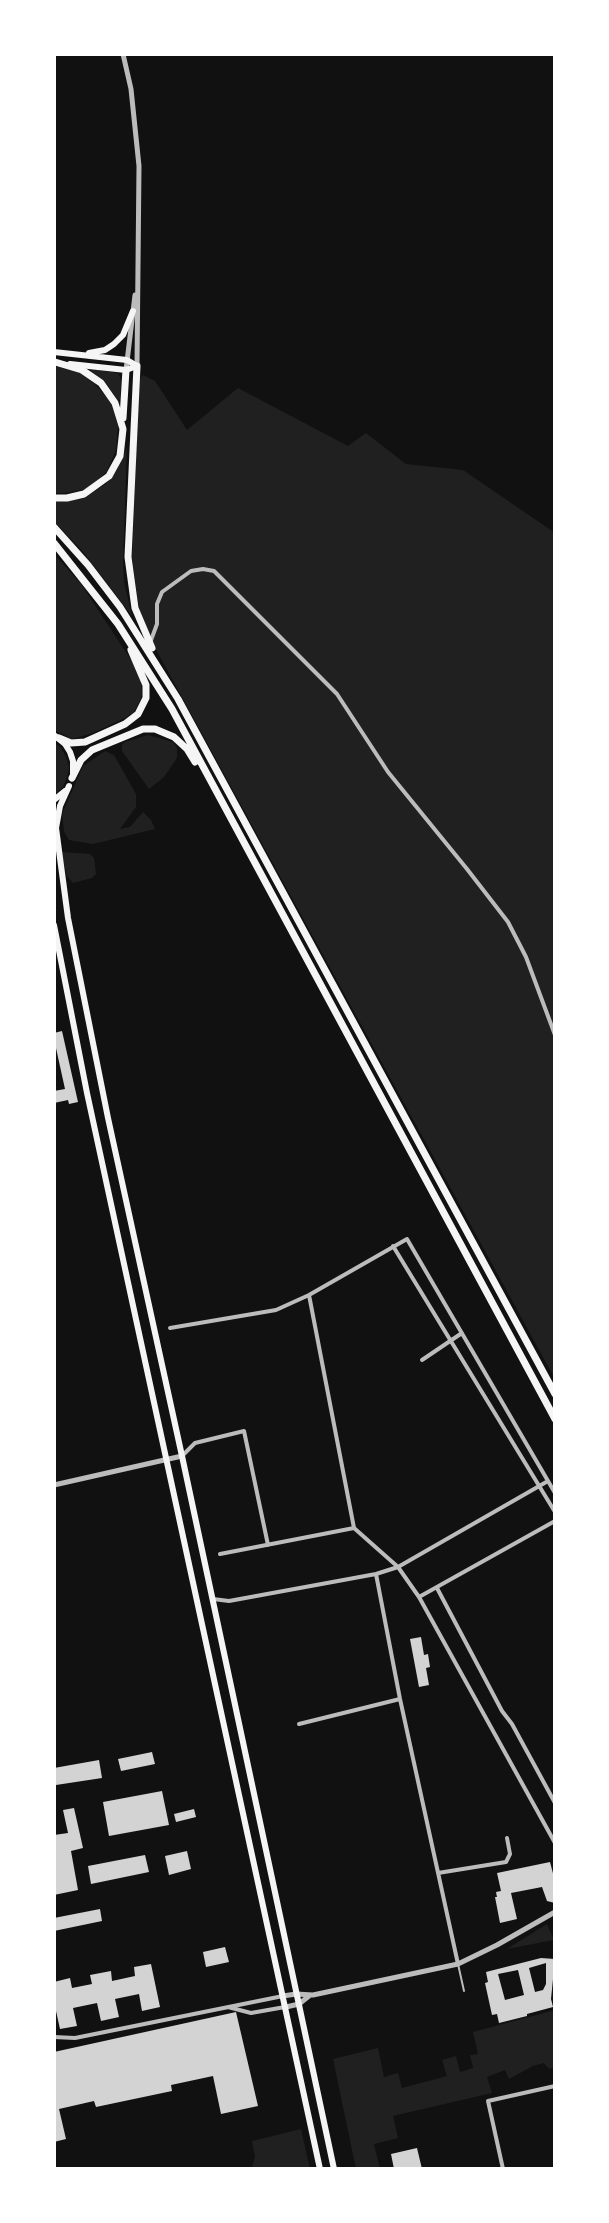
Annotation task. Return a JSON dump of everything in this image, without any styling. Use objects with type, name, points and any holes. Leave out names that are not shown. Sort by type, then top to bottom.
[{"type":"highway","points":[[55,362],[82,370],[101,383],[116,403],[123,429]]},
{"type":"highway","points":[[137,366],[128,557],[135,608],[169,682],[555,1394]]},
{"type":"highway","points":[[54,498],[84,494],[109,476],[120,456],[126,370]]},
{"type":"highway","points":[[54,527],[120,607],[169,682]]},
{"type":"highway","points":[[54,543],[118,624],[172,709],[555,1419]]},
{"type":"highway","points":[[56,737],[75,743],[90,740],[129,721],[144,704],[145,678],[118,624]]},
{"type":"highway","points":[[70,782],[81,760],[97,747],[135,731],[149,728],[164,732],[178,740],[187,749],[217,794]]},
{"type":"main road","points":[[78,354],[102,351],[114,344],[123,335],[133,311]]},
{"type":"main road","points":[[54,352],[127,360],[137,366]]},
{"type":"main road","points":[[55,362],[126,370],[137,366]]},
{"type":"main road","points":[[56,737],[65,744],[73,760],[70,782],[57,815],[57,848],[68,918],[108,1118],[334,2169]]},
{"type":"main road","points":[[54,800],[70,782]]},
{"type":"main road","points":[[54,926],[93,1121],[320,2169]]},
{"type":"main road","points":[[93,1121],[108,1118]]},
{"type":"street","points":[[123,54],[131,89],[137,136],[140,196],[137,366]]},
{"type":"street","points":[[126,370],[139,267]]},
{"type":"street","points":[[150,643],[157,624],[157,604],[162,592],[190,571],[203,569],[214,571],[337,694],[387,772],[508,922],[526,957],[555,1035]]},
{"type":"street","points":[[170,1328],[276,1310],[309,1295],[406,1239],[555,1493]]},
{"type":"street","points":[[393,1246],[555,1512]]},
{"type":"street","points":[[309,1295],[354,1528],[398,1567],[419,1597],[555,1843]]},
{"type":"street","points":[[422,1360],[462,1333]]},
{"type":"street","points":[[54,1485],[182,1456],[195,1443],[244,1431],[268,1545]]},
{"type":"street","points":[[212,1599],[229,1601],[376,1574],[398,1567],[548,1481]]},
{"type":"street","points":[[419,1597],[555,1521]]},
{"type":"street","points":[[220,1554],[354,1528]]},
{"type":"street","points":[[376,1574],[400,1699],[458,1964]]},
{"type":"street","points":[[437,1588],[502,1711],[512,1724],[555,1803]]},
{"type":"street","points":[[299,1724],[400,1699]]},
{"type":"street","points":[[438,1873],[506,1862],[510,1854],[507,1838]]},
{"type":"street","points":[[54,2037],[75,2038],[283,1996],[296,1994],[309,1996],[458,1964],[555,1912]]},
{"type":"street","points":[[227,2007],[251,2013],[299,2004],[309,1996]]},
{"type":"street","points":[[503,2169],[488,2101],[555,2086]]},
{"type":"lane","points":[[458,1964],[464,1991]]},
{"type":"shaded area","points":[[54,366],[77,371],[94,383],[111,402],[118,426],[116,450],[107,471],[86,489],[65,493],[54,493]]},
{"type":"shaded area","points":[[92,369],[118,373],[121,380],[118,401],[105,382],[91,371]]},
{"type":"shaded area","points":[[143,375],[155,381],[187,430],[238,388],[348,446],[366,433],[406,464],[463,470],[555,533],[555,1379],[148,635],[139,610],[132,557],[139,379]]},
{"type":"shaded area","points":[[127,447],[123,562],[124,582],[132,616],[84,553],[54,521],[54,502],[81,499],[106,484],[116,472]]},
{"type":"shaded area","points":[[54,554],[81,584],[137,669],[142,682],[141,698],[134,712],[93,733],[72,739],[54,730]]},
{"type":"shaded area","points":[[148,735],[173,742],[177,748],[177,758],[164,777],[149,789],[122,751],[122,745],[125,742]]},
{"type":"shaded area","points":[[54,742],[61,748],[69,767],[63,787],[54,795]]},
{"type":"shaded area","points":[[105,751],[114,755],[136,794],[136,807],[120,829],[130,827],[143,812],[151,820],[155,829],[93,844],[69,840],[64,832],[62,814],[83,766]]},
{"type":"shaded area","points":[[61,852],[90,854],[94,858],[96,874],[92,878],[73,883],[67,876]]},
{"type":"shaded area","points":[[547,1924],[554,1940],[507,1949]]},
{"type":"shaded area","points":[[555,2010],[555,2067],[549,2069],[544,2063],[533,2066],[509,2079],[505,2070],[487,2077],[492,2093],[393,2116],[398,2138],[374,2144],[380,2169],[356,2169],[333,2059],[378,2048],[384,2077],[398,2073],[402,2088],[447,2076],[442,2060],[456,2056],[460,2072],[473,2068],[470,2055],[478,2054],[473,2032]]},
{"type":"shaded area","points":[[301,2129],[310,2169],[242,2169],[252,2167],[255,2157],[252,2141]]},
{"type":"building","points":[[62,1031],[78,1102],[69,1104],[68,1100],[54,1103],[54,1091],[65,1089],[54,1039],[54,1033]]},
{"type":"building","points":[[421,1637],[424,1655],[428,1654],[430,1667],[426,1668],[429,1685],[419,1687],[410,1639]]},
{"type":"building","points":[[152,1752],[155,1764],[121,1771],[118,1759]]},
{"type":"building","points":[[99,1760],[102,1778],[56,1785],[54,1768]]},
{"type":"building","points":[[162,1791],[169,1825],[109,1836],[103,1802]]},
{"type":"building","points":[[74,1808],[83,1848],[71,1851],[78,1890],[54,1895],[54,1835],[68,1833],[63,1810]]},
{"type":"building","points":[[194,1809],[196,1817],[176,1822],[174,1814]]},
{"type":"building","points":[[187,1851],[191,1869],[169,1875],[165,1856]]},
{"type":"building","points":[[145,1855],[149,1872],[91,1884],[88,1866]]},
{"type":"building","points":[[550,1862],[555,1881],[555,1903],[547,1901],[542,1887],[511,1893],[517,1919],[500,1923],[495,1897],[497,1897],[496,1892],[501,1891],[497,1873]]},
{"type":"building","points":[[100,1909],[102,1921],[54,1931],[54,1918]]},
{"type":"building","points":[[225,1947],[229,1962],[206,1967],[203,1952]]},
{"type":"building","points":[[541,1958],[555,1959],[551,1999],[553,2007],[499,2023],[497,2014],[492,2015],[485,1983],[488,1982],[486,1972]],"holes":[[[546,1963],[546,1984],[543,1990],[535,1992],[529,1968]],[[518,1970],[524,1995],[505,2000],[498,1974]]]},
{"type":"building","points":[[151,1964],[160,2007],[142,2011],[139,1994],[115,1999],[119,2017],[101,2021],[97,2003],[73,2008],[77,2026],[60,2029],[54,2002],[54,1982],[70,1978],[72,1988],[92,1984],[90,1975],[111,1971],[112,1981],[135,1976],[134,1967]]},
{"type":"building","points":[[236,2012],[258,2106],[221,2114],[213,2076],[171,2085],[172,2091],[96,2107],[94,2101],[59,2109],[66,2139],[54,2142],[54,2052]]},
{"type":"building","points":[[417,2148],[422,2169],[394,2169],[391,2154]]}]
